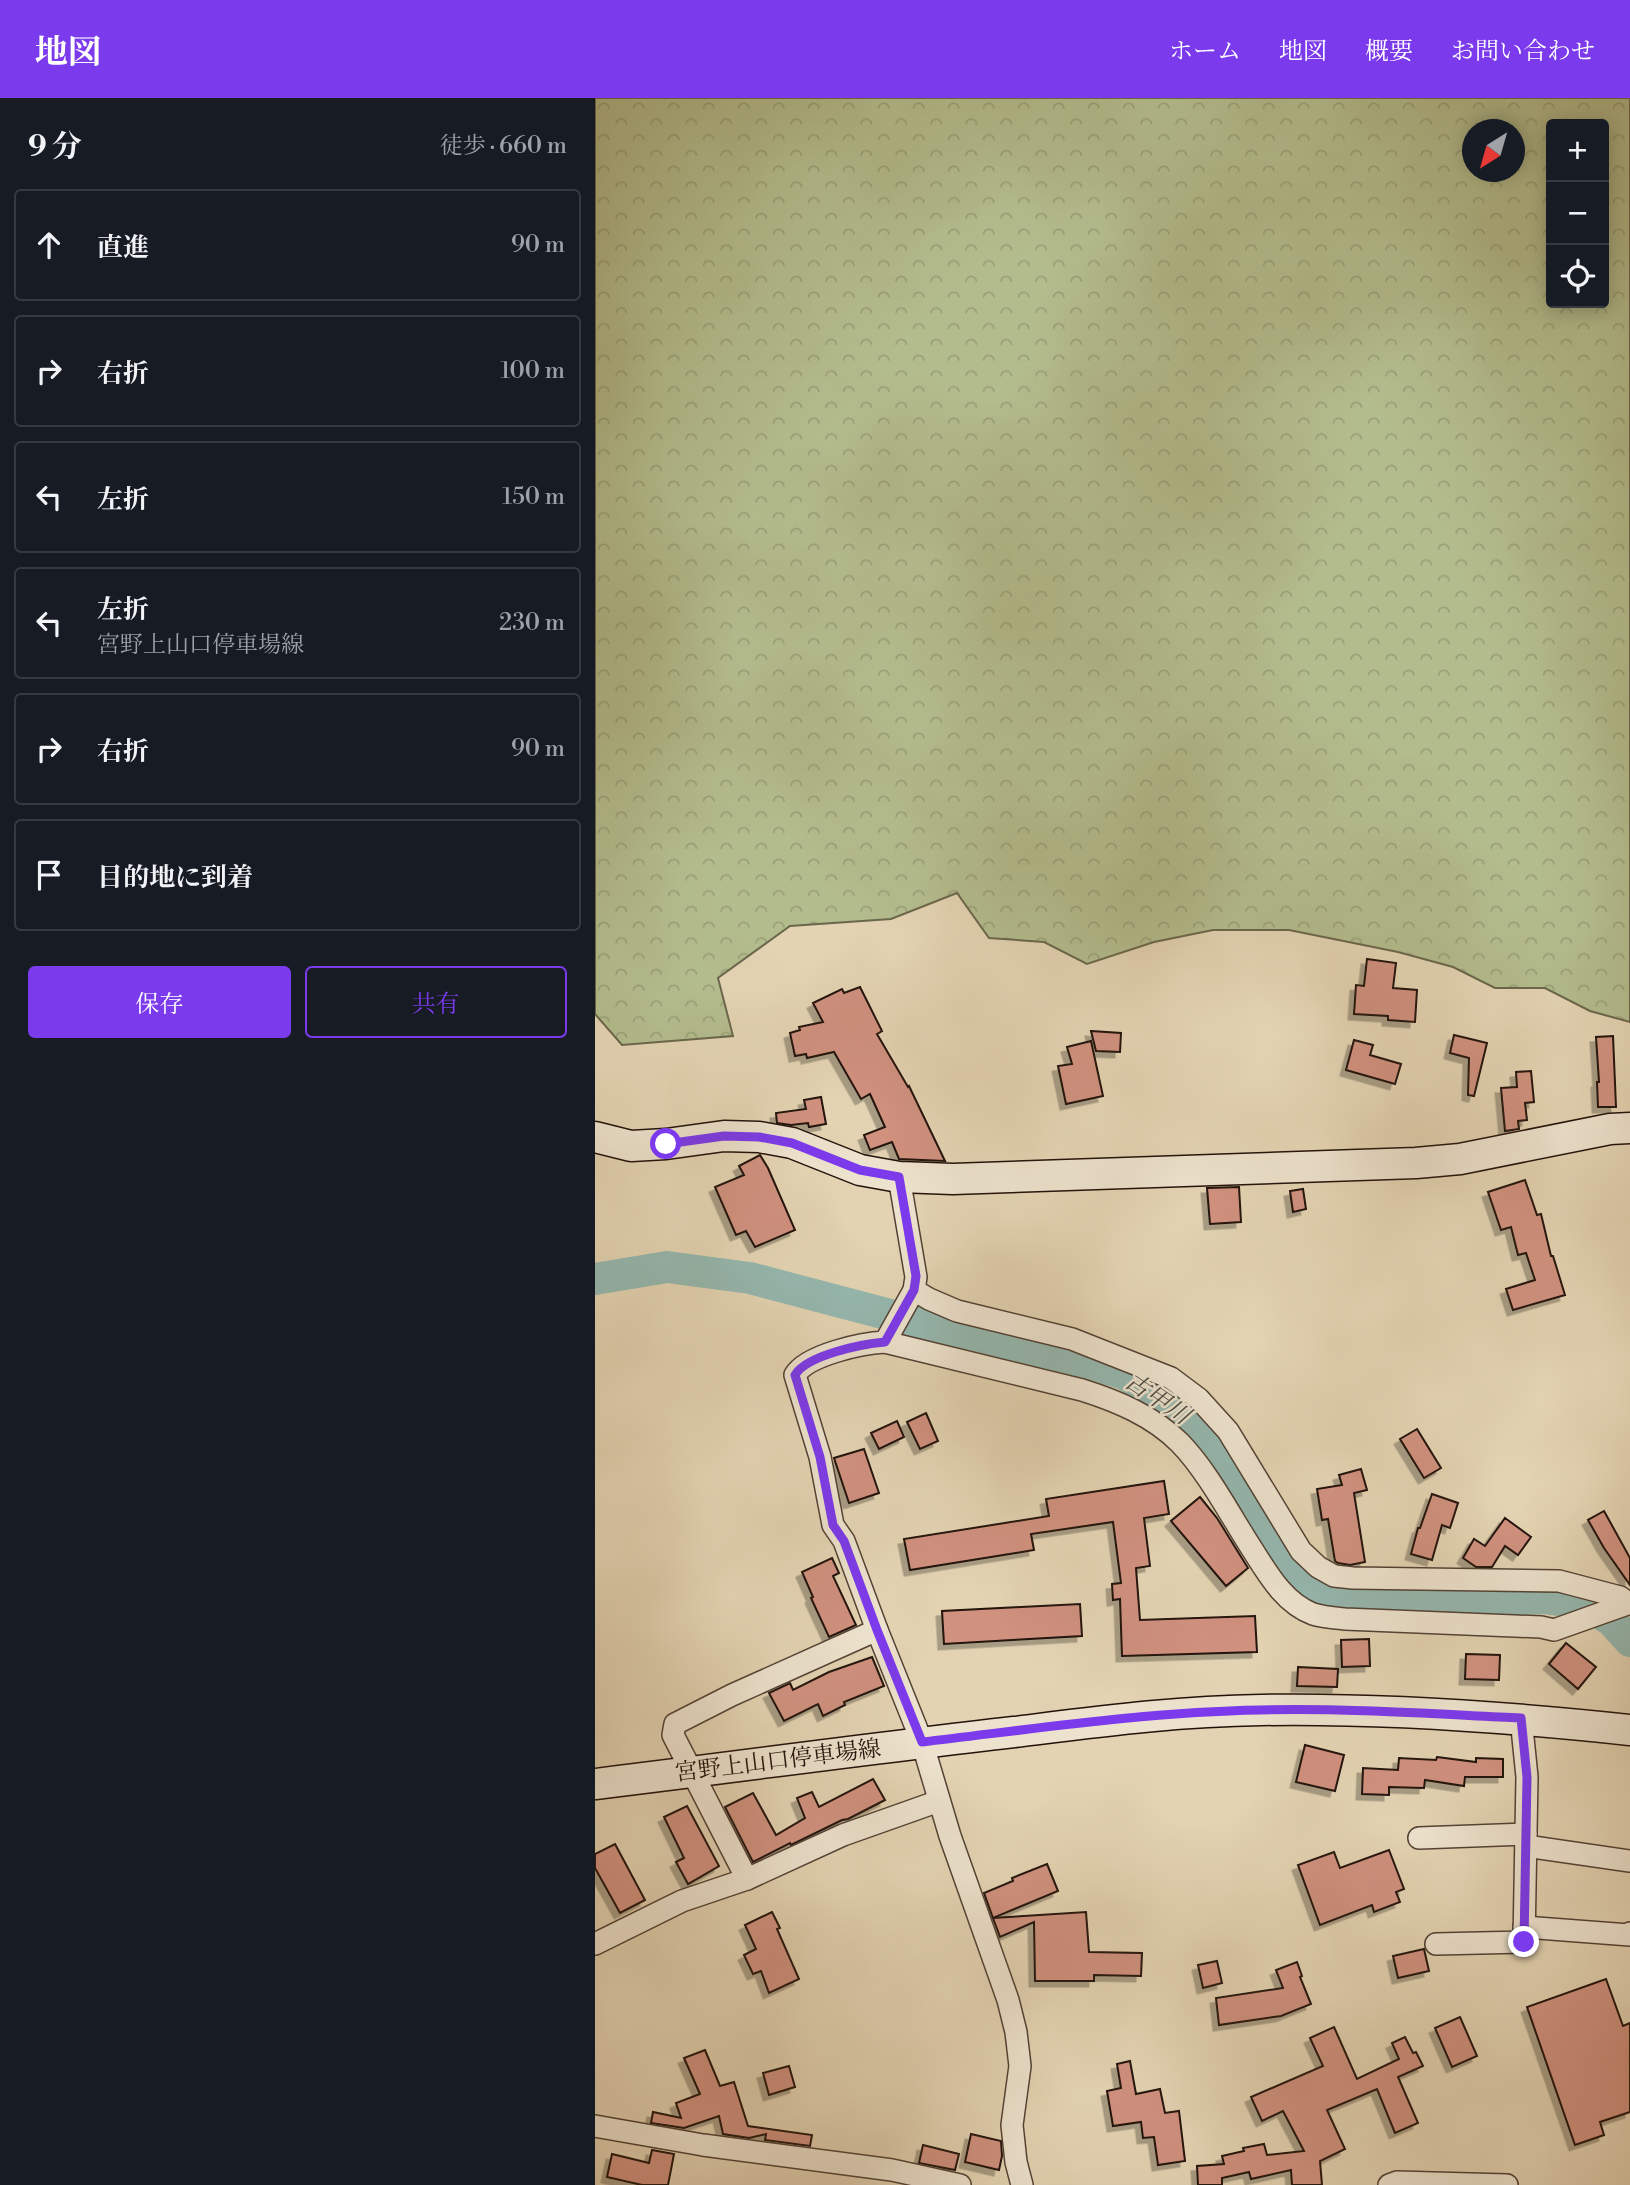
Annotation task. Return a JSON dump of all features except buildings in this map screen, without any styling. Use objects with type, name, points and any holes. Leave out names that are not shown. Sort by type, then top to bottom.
[{"type":"street","points":[[595,1137],[631,1146],[724,1136],[759,1137],[792,1143],[860,1170],[899,1177],[953,1179],[1416,1163],[1460,1159],[1610,1129],[1630,1128]]},
{"type":"street","points":[[887,1338],[910,1296],[916,1276],[899,1177]]},
{"type":"street","points":[[910,1296],[929,1299],[957,1311],[1072,1339],[1171,1378],[1199,1399],[1228,1431],[1301,1551],[1318,1567],[1334,1576],[1559,1581],[1621,1597],[1626,1604],[1554,1630],[1541,1627],[1345,1619],[1313,1614],[1288,1599],[1269,1576],[1198,1465],[1179,1442],[1147,1418],[1111,1399],[887,1338],[822,1357],[800,1368],[795,1375],[820,1457],[833,1525],[844,1541],[922,1742],[939,1801],[1008,2000],[1016,2032],[1020,2066],[1012,2125],[1016,2162],[1022,2185]]},
{"type":"street","points":[[747,1879],[673,1735],[675,1724],[732,1695],[877,1630]]},
{"type":"street","name":"宮野上山口停車場線","points":[[595,1784],[922,1742],[1162,1715],[1261,1710],[1348,1711],[1521,1718],[1630,1730]]},
{"type":"street","points":[[1436,1944],[1524,1942],[1527,1777],[1521,1718]]},
{"type":"street","points":[[595,1944],[682,1901],[747,1879],[843,1835],[939,1801]]},
{"type":"street","points":[[1419,1838],[1526,1840],[1630,1861]]},
{"type":"street","points":[[1524,1927],[1630,1933]]},
{"type":"street","points":[[595,2126],[703,2145],[892,2170],[960,2185]]},
{"type":"street","points":[[1389,2185],[1397,2182],[1507,2185]]},
{"type":"green space","points":[[595,98],[1630,98],[1630,1022],[1590,1011],[1545,988],[1495,988],[1453,967],[1398,952],[1289,930],[1213,930],[1154,942],[1087,964],[1044,942],[989,938],[957,893],[891,919],[790,926],[718,978],[733,1036],[622,1045],[595,1014]]},
{"type":"waterway","name":"古甲川","points":[[595,1279],[667,1267],[750,1278],[1124,1374],[1151,1390],[1200,1428],[1294,1570],[1320,1593],[1358,1605],[1545,1598],[1585,1604],[1611,1620],[1630,1641]]},
{"type":"route","points":[[666,1144],[724,1136],[759,1137],[792,1143],[860,1170],[899,1177],[916,1276],[914,1290],[885,1342],[867,1343],[822,1357],[800,1368],[795,1375],[820,1457],[833,1525],[844,1541],[922,1742],[1162,1715],[1261,1710],[1521,1718],[1527,1777],[1524,1942]]}]
